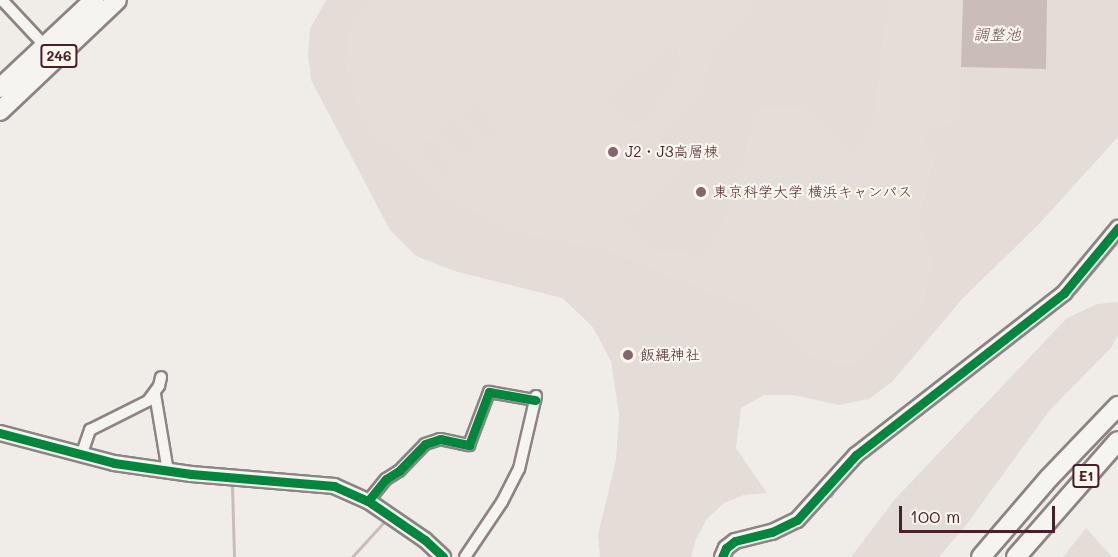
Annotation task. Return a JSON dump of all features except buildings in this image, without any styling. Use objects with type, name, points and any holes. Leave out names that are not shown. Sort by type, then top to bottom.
[{"type":"highway","name":"246","points":[[0,88],[94,0]]},
{"type":"highway","name":"246","points":[[0,111],[117,0]]},
{"type":"highway","name":"E1","points":[[981,557],[1049,478],[1118,406]]},
{"type":"highway","name":"E1","points":[[1016,557],[1118,441]]},
{"type":"highway","points":[[1028,557],[1054,513]]},
{"type":"street","points":[[2,0],[45,46]]},
{"type":"street","points":[[722,557],[726,548],[735,541],[772,532],[797,520],[842,468],[870,443],[1064,293],[1118,228]]},
{"type":"street","points":[[161,377],[155,394],[168,472]]},
{"type":"street","points":[[368,501],[386,479],[399,471],[425,444],[440,439],[469,445],[489,392],[536,398],[519,468],[502,502],[465,557]]},
{"type":"street","points":[[81,456],[90,430],[136,407],[155,394]]},
{"type":"street","points":[[0,433],[81,456],[168,472],[334,486],[368,501],[425,540],[443,557]]},
{"type":"shaded area","points":[[326,0],[375,0],[350,18],[346,64],[358,108],[376,137],[399,154],[426,185],[509,231],[603,249],[761,312],[799,349],[822,362],[853,365],[923,302],[933,262],[919,221],[934,161],[922,133],[963,118],[960,70],[1042,73],[1051,48],[1047,0],[1118,0],[1118,137],[1040,223],[963,298],[893,381],[869,399],[839,405],[793,395],[764,395],[741,408],[736,448],[767,493],[744,495],[724,503],[707,519],[696,539],[691,557],[600,557],[598,535],[616,460],[619,415],[611,361],[592,326],[562,298],[454,271],[416,256],[390,230],[311,80],[308,55],[310,29]]},
{"type":"shaded area","name":"東京科学大学 横浜キャンパス","points":[[333,0],[1050,0],[1052,80],[932,308],[852,368],[826,366],[522,239],[348,144]]},
{"type":"shaded area","points":[[758,0],[888,0],[872,126],[854,153],[809,106],[754,108],[745,156],[735,179],[723,224],[705,255],[657,250],[620,223],[647,204],[688,160],[657,137],[700,99],[713,54]]},
{"type":"shaded area","points":[[670,45],[675,46],[678,53],[677,75],[646,120],[635,126],[609,99],[610,93],[665,52]]},
{"type":"shaded area","points":[[477,103],[499,132],[485,142],[463,113]]},
{"type":"shaded area","points":[[454,120],[476,149],[462,160],[440,131]]},
{"type":"shaded area","points":[[431,137],[453,167],[440,177],[417,148]]},
{"type":"shaded area","points":[[1118,302],[1118,335],[1111,348],[1049,411],[967,524],[939,557],[851,557],[895,499],[1067,318],[1097,304]]},
{"type":"shaded area","points":[[1086,528],[1112,557],[1063,557]]},
{"type":"water","name":"調整池","points":[[963,0],[1047,0],[1046,69],[961,67]]},
{"type":"waterway","points":[[926,409],[1059,306],[1076,291],[1118,241]]},
{"type":"waterway","points":[[232,485],[234,557]]},
{"type":"waterway","points":[[831,496],[835,487]]},
{"type":"waterway","points":[[352,557],[384,522]]},
{"type":"cycle path","points":[[722,557],[726,548],[735,541],[772,532],[797,520],[856,455],[1064,293],[1118,228]]},
{"type":"cycle path","points":[[368,501],[386,479],[399,471],[425,444],[440,439],[469,445],[489,392],[535,400]]},
{"type":"cycle path","points":[[0,433],[114,463],[191,474],[334,486],[368,501],[425,540],[443,557]]},
{"type":"place","name":"J2・J3高層棟","points":[[613,152]]},
{"type":"place","name":"東京科学大学 横浜キャンパス","points":[[701,192]]},
{"type":"place","name":"飯縄神社","points":[[628,355]]}]
